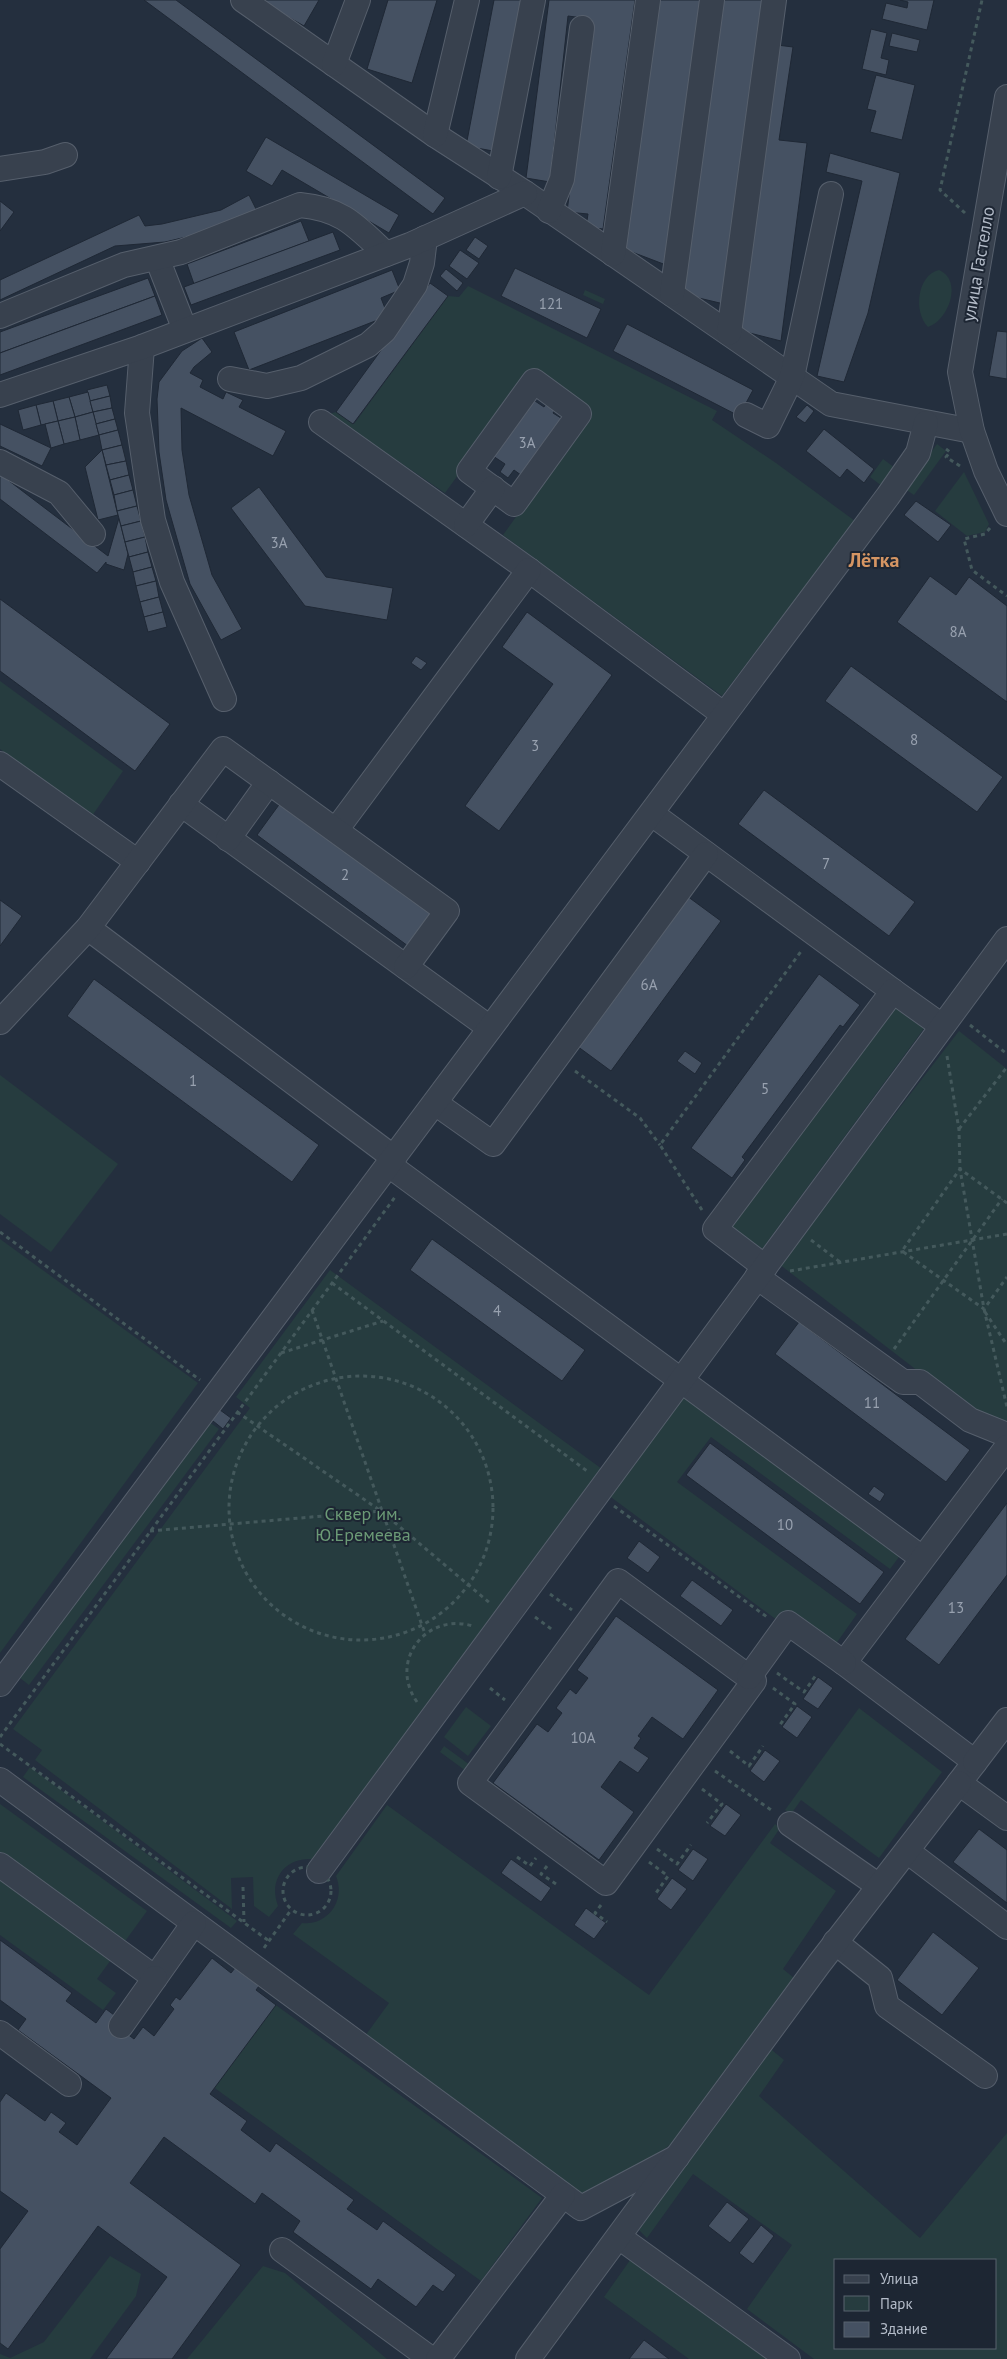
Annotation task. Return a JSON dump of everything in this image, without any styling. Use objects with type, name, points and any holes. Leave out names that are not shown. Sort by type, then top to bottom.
[{"type":"street","points":[[243,0],[435,135],[549,210],[831,404],[924,429],[972,431]]},
{"type":"street","points":[[334,64],[358,0]]},
{"type":"street","points":[[435,135],[467,0]]},
{"type":"street","points":[[499,177],[533,0]]},
{"type":"street","points":[[613,254],[648,0]]},
{"type":"street","points":[[672,294],[712,0]]},
{"type":"street","points":[[729,333],[774,0]]},
{"type":"street","points":[[549,210],[562,179],[582,28]]},
{"type":"street","name":"улица Гастелло","points":[[999,519],[986,471],[972,431],[960,372],[1007,97]]},
{"type":"street","points":[[0,169],[45,162],[65,156]]},
{"type":"street","points":[[0,395],[142,347],[386,254],[525,194]]},
{"type":"street","points":[[746,415],[768,426],[792,377],[831,194]]},
{"type":"street","points":[[0,316],[124,265],[181,252],[300,205],[320,207],[346,217],[386,254]]},
{"type":"street","points":[[230,379],[267,386],[301,378],[368,345],[384,331],[415,285],[422,263],[425,238]]},
{"type":"street","points":[[157,258],[185,330]]},
{"type":"street","points":[[142,347],[137,413],[153,520],[172,582],[224,699]]},
{"type":"street","points":[[534,381],[579,414],[514,504],[493,488],[469,471],[534,381]]},
{"type":"street","points":[[321,422],[529,570],[724,714]]},
{"type":"street","points":[[1,1683],[652,814],[918,453],[924,429]]},
{"type":"street","points":[[0,462],[59,494],[93,534]]},
{"type":"street","points":[[466,525],[493,488]]},
{"type":"street","points":[[336,830],[529,570]]},
{"type":"street","points":[[0,1022],[88,928],[223,749],[447,911],[406,967]]},
{"type":"street","points":[[0,764],[138,862]]},
{"type":"street","points":[[228,839],[269,782]]},
{"type":"street","points":[[181,804],[490,1028]]},
{"type":"street","points":[[652,814],[893,991],[948,1019]]},
{"type":"street","points":[[435,1103],[493,1144],[706,854]]},
{"type":"street","points":[[88,928],[391,1162],[408,1179],[922,1558]]},
{"type":"street","points":[[319,1871],[490,1637],[517,1613],[600,1488],[1007,939]]},
{"type":"street","points":[[893,991],[715,1230],[761,1272],[903,1382],[920,1382],[970,1420],[1007,1434]]},
{"type":"street","points":[[844,1664],[1007,1447]]},
{"type":"street","points":[[618,1581],[754,1680],[606,1883],[470,1783],[572,1644],[618,1581]]},
{"type":"street","points":[[749,1677],[788,1623],[975,1762]]},
{"type":"street","points":[[528,2359],[835,1942],[1007,1720]]},
{"type":"street","points":[[0,1780],[581,2208],[677,2157]]},
{"type":"street","points":[[959,1783],[1007,1818]]},
{"type":"street","points":[[790,1824],[878,1886]]},
{"type":"street","points":[[907,1851],[1007,1927]]},
{"type":"street","points":[[0,1865],[155,1978]]},
{"type":"street","points":[[121,2026],[194,1923]]},
{"type":"street","points":[[835,1942],[880,1978],[887,2006],[984,2076]]},
{"type":"street","points":[[0,2033],[69,2084]]},
{"type":"street","points":[[438,2359],[563,2195]]},
{"type":"street","points":[[619,2236],[788,2359]]},
{"type":"street","points":[[282,2250],[431,2359]]},
{"type":"path","points":[[982,0],[940,190],[984,230]]},
{"type":"path","points":[[924,429],[950,452],[946,457],[966,471]]},
{"type":"path","points":[[999,519],[986,534],[964,539],[972,570],[1007,596]]},
{"type":"path","points":[[660,1145],[814,933]]},
{"type":"path","points":[[948,1019],[1007,1054]]},
{"type":"path","points":[[948,1019],[959,1130],[960,1169],[984,1309],[1007,1407]]},
{"type":"path","points":[[557,1058],[640,1118],[660,1145],[715,1230]]},
{"type":"path","points":[[959,1130],[1007,1067]]},
{"type":"path","points":[[960,1169],[1007,1203]]},
{"type":"path","points":[[902,1251],[960,1169]]},
{"type":"path","points":[[0,1737],[408,1179]]},
{"type":"path","points":[[881,1366],[1002,1199]]},
{"type":"path","points":[[793,1228],[841,1262]]},
{"type":"path","points":[[0,1232],[218,1394],[256,1427],[381,1511],[467,1585],[572,1644]]},
{"type":"path","points":[[761,1272],[841,1262],[1007,1234]]},
{"type":"path","points":[[902,1251],[984,1309],[1007,1345]]},
{"type":"path","points":[[425,1634],[312,1311],[306,1275],[332,1284],[383,1321],[784,1629]]},
{"type":"path","points":[[984,1309],[1007,1277]]},
{"type":"path","points":[[281,1353],[383,1321]]},
{"type":"path","points":[[380,1377],[410,1385],[448,1408],[468,1430],[483,1457],[491,1485],[493,1501],[487,1545],[482,1559],[467,1585],[447,1608],[422,1624],[395,1635],[366,1640],[337,1638],[309,1629],[296,1623],[272,1606],[253,1584],[238,1558],[230,1523],[228,1501],[233,1473],[244,1446],[256,1427],[271,1411],[295,1394],[321,1382],[336,1378],[380,1377]]},
{"type":"path","points":[[149,1531],[381,1511]]},
{"type":"path","points":[[549,1593],[576,1612]]},
{"type":"path","points":[[433,1716],[424,1710],[413,1696],[408,1680],[410,1655],[425,1634],[440,1626],[458,1623],[474,1627],[490,1637]]},
{"type":"path","points":[[773,1670],[804,1692],[816,1675]]},
{"type":"path","points":[[772,1687],[795,1704],[779,1726]]},
{"type":"path","points":[[0,1744],[269,1940],[291,1910]]},
{"type":"path","points":[[727,1749],[749,1766],[763,1746]]},
{"type":"path","points":[[697,1758],[790,1824]]},
{"type":"path","points":[[699,1787],[722,1804],[707,1823]]},
{"type":"path","points":[[654,1847],[677,1864],[691,1845]]},
{"type":"path","points":[[646,1860],[668,1876],[654,1896]]},
{"type":"path","points":[[303,1868],[319,1871],[326,1877],[330,1886],[327,1904],[321,1910],[308,1915],[291,1910],[283,1895],[284,1883],[289,1876],[303,1868]]},
{"type":"path","points":[[243,1887],[244,1923]]},
{"type":"path","points":[[604,1900],[595,1913],[607,1922]]},
{"type":"green space","points":[[939,270],[946,275],[952,291],[947,309],[942,317],[928,327],[920,312],[920,295],[926,279],[932,273]]},
{"type":"green space","points":[[468,286],[717,411],[712,420],[776,463],[855,521],[722,696],[503,535],[590,414],[532,373],[445,493],[329,414],[336,412],[354,424],[448,296],[459,297]]},
{"type":"green space","points":[[585,290],[605,299],[603,304],[583,295]]},
{"type":"green space","points":[[937,444],[946,451],[914,495],[905,489]]},
{"type":"green space","points":[[883,459],[895,468],[882,486],[870,477]]},
{"type":"green space","points":[[964,472],[989,524],[985,532],[967,536],[935,511]]},
{"type":"green space","points":[[0,681],[123,771],[92,816],[0,749]]},
{"type":"green space","points":[[892,998],[928,1023],[762,1249],[727,1223]]},
{"type":"green space","points":[[959,1031],[1007,1069],[1007,1427],[1001,1435],[779,1264]]},
{"type":"green space","points":[[0,1075],[118,1164],[51,1252],[0,1214]]},
{"type":"green space","points":[[0,1239],[198,1383],[0,1653]]},
{"type":"green space","name":"Сквер им. Ю.Еремеева","points":[[330,1270],[602,1469],[312,1859],[302,1859],[294,1862],[281,1872],[275,1887],[278,1906],[269,1917],[254,1906],[253,1877],[231,1878],[232,1909],[35,1760],[42,1750],[13,1729],[250,1408],[236,1397]]},
{"type":"green space","points":[[685,1392],[902,1553],[890,1569],[711,1437],[677,1482],[857,1614],[833,1648],[781,1623],[608,1495]]},
{"type":"green space","points":[[209,1422],[219,1429],[29,1685],[20,1678]]},
{"type":"green space","points":[[466,1707],[491,1726],[468,1756],[444,1737]]},
{"type":"green space","points":[[859,1708],[942,1772],[879,1858],[801,1800],[791,1814],[785,1810]]},
{"type":"green space","points":[[444,1746],[470,1765],[466,1771],[440,1752]]},
{"type":"green space","points":[[30,1767],[237,1921],[231,1928],[23,1777]]},
{"type":"green space","points":[[0,1804],[147,1911],[123,1944],[0,1855]]},
{"type":"green space","points":[[387,1805],[649,1995],[775,1824],[780,1828],[770,1843],[836,1891],[783,1969],[794,1978],[685,2135],[591,2198],[580,2192],[365,2036],[389,2003],[293,1934],[302,1923],[320,1920],[332,1910],[339,1894],[336,1876]]},
{"type":"green space","points":[[0,1875],[113,1957],[97,1979],[116,1993],[103,2010],[0,1935]]},
{"type":"green space","points":[[273,2003],[542,2198],[481,2281],[212,2086]]},
{"type":"green space","points":[[767,2046],[784,2060],[759,2096],[920,2238],[1007,2133],[1007,2359],[814,2359],[747,2309],[792,2245],[693,2174],[647,2238],[638,2229]]},
{"type":"green space","points":[[110,2256],[141,2274],[136,2296],[90,2359],[0,2359],[0,2354],[10,2358],[44,2342]]},
{"type":"green space","points":[[633,2256],[777,2359],[689,2359],[604,2297]]},
{"type":"green space","points":[[263,2266],[285,2273],[387,2359],[187,2359]]},
{"type":"building","points":[[144,0],[176,0],[445,198],[433,214]]},
{"type":"building","points":[[266,0],[319,0],[304,26],[264,3]]},
{"type":"building","points":[[388,0],[437,0],[412,83],[367,69]]},
{"type":"building","points":[[494,0],[522,0],[493,151],[466,146]]},
{"type":"building","points":[[549,0],[635,0],[603,229],[586,227],[588,214],[567,212],[591,19],[568,16],[550,182],[526,178]]},
{"type":"building","points":[[658,0],[703,0],[666,265],[624,249]]},
{"type":"building","points":[[721,0],[764,0],[724,304],[682,294]]},
{"type":"building","points":[[900,0],[934,0],[927,30],[882,19],[886,3],[907,8],[908,2]]},
{"type":"building","points":[[871,29],[887,33],[881,58],[889,60],[886,75],[862,69]]},
{"type":"building","points":[[892,33],[920,40],[917,52],[889,46]]},
{"type":"building","points":[[777,45],[793,47],[779,140],[807,143],[781,341],[738,330]]},
{"type":"building","points":[[876,75],[915,85],[902,140],[870,132],[876,111],[867,109]]},
{"type":"building","points":[[266,137],[399,215],[389,233],[282,170],[272,186],[246,171]]},
{"type":"building","points":[[830,153],[900,173],[868,313],[844,382],[817,376],[862,181],[826,172]]},
{"type":"building","points":[[249,195],[257,211],[228,227],[165,242],[115,246],[0,300],[0,280],[139,215],[145,226],[162,224],[221,210]]},
{"type":"building","points":[[0,201],[14,212],[0,231]]},
{"type":"building","points":[[301,221],[309,241],[194,284],[187,264]]},
{"type":"building","points":[[333,232],[340,250],[191,305],[184,287]]},
{"type":"building","points":[[475,237],[488,246],[479,259],[466,250]]},
{"type":"building","points":[[460,250],[479,263],[467,279],[449,266]]},
{"type":"building","points":[[515,268],[601,309],[587,338],[501,296]]},
{"type":"building","points":[[446,269],[463,283],[457,291],[440,276]]},
{"type":"building","points":[[392,270],[400,290],[381,298],[388,316],[249,370],[234,332]]},
{"type":"building","points":[[148,278],[155,296],[0,353],[0,332]]},
{"type":"building","points":[[430,283],[448,296],[353,424],[336,412]]},
{"type":"building","points":[[155,296],[162,315],[0,375],[0,353]]},
{"type":"building","points":[[627,324],[753,390],[739,416],[613,351]]},
{"type":"building","points":[[997,331],[1007,332],[1007,379],[989,376]]},
{"type":"building","points":[[202,338],[212,352],[194,367],[190,373],[203,380],[200,387],[223,399],[226,392],[243,400],[239,407],[286,431],[273,456],[181,408],[182,450],[189,495],[212,575],[242,629],[221,640],[190,584],[166,500],[159,452],[157,399],[159,382],[182,351]]},
{"type":"building","points":[[107,385],[110,396],[90,401],[87,390]]},
{"type":"building","points":[[88,392],[93,412],[75,417],[69,397]]},
{"type":"building","points":[[110,396],[112,408],[93,412],[90,401]]},
{"type":"building","points":[[69,397],[75,417],[58,421],[53,401]]},
{"type":"building","points":[[550,398],[559,404],[553,413],[564,420],[525,478],[514,470],[508,478],[500,472],[505,464],[493,456],[532,399],[544,407]]},
{"type":"building","points":[[53,401],[58,421],[41,425],[36,405]]},
{"type":"building","points":[[36,405],[41,425],[23,430],[18,410]]},
{"type":"building","points":[[807,405],[814,411],[805,423],[796,417]]},
{"type":"building","points":[[112,408],[115,419],[96,424],[93,412]]},
{"type":"building","points":[[93,412],[99,435],[80,440],[75,417]]},
{"type":"building","points":[[75,417],[80,440],[64,444],[58,421]]},
{"type":"building","points":[[115,419],[118,430],[99,435],[96,424]]},
{"type":"building","points":[[58,421],[64,444],[51,448],[45,424]]},
{"type":"building","points":[[0,424],[51,448],[42,466],[0,446]]},
{"type":"building","points":[[824,429],[874,469],[864,483],[847,469],[840,478],[806,451]]},
{"type":"building","points":[[118,430],[122,445],[102,450],[99,435]]},
{"type":"building","points":[[122,445],[126,461],[106,465],[102,450]]},
{"type":"building","points":[[102,450],[118,515],[98,520],[85,467]]},
{"type":"building","points":[[126,461],[129,475],[110,480],[106,465]]},
{"type":"building","points":[[0,474],[108,556],[119,518],[128,554],[124,570],[106,564],[106,562],[97,573],[0,499]]},
{"type":"building","points":[[129,475],[133,490],[114,495],[110,480]]},
{"type":"building","points":[[259,487],[326,577],[393,588],[387,620],[305,606],[231,508]]},
{"type":"building","points":[[133,490],[137,506],[117,511],[114,495]]},
{"type":"building","points":[[916,501],[951,525],[938,542],[904,515]]},
{"type":"building","points":[[137,506],[141,521],[121,526],[117,511]]},
{"type":"building","points":[[141,521],[145,537],[125,542],[121,526]]},
{"type":"building","points":[[145,537],[148,552],[129,557],[125,542]]},
{"type":"building","points":[[148,552],[152,567],[133,572],[129,557]]},
{"type":"building","points":[[152,567],[156,581],[136,586],[133,572]]},
{"type":"building","points":[[930,576],[956,595],[969,577],[1007,606],[1007,702],[897,622]]},
{"type":"building","points":[[156,581],[159,597],[140,602],[136,586]]},
{"type":"building","points":[[159,597],[163,612],[144,617],[140,602]]},
{"type":"building","points":[[0,599],[170,724],[135,771],[0,671]]},
{"type":"building","points":[[163,612],[167,627],[148,632],[144,617]]},
{"type":"building","points":[[527,612],[612,675],[499,831],[465,806],[553,684],[502,647]]},
{"type":"building","points":[[416,656],[427,663],[421,670],[411,663]]},
{"type":"building","points":[[851,666],[1003,777],[977,812],[825,701]]},
{"type":"building","points":[[764,790],[915,902],[889,936],[738,824]]},
{"type":"building","points":[[281,802],[433,914],[408,946],[257,835]]},
{"type":"building","points":[[687,896],[721,921],[611,1071],[577,1046]]},
{"type":"building","points":[[0,900],[22,916],[0,946]]},
{"type":"building","points":[[819,974],[860,1005],[843,1027],[840,1025],[742,1157],[745,1160],[732,1178],[691,1148]]},
{"type":"building","points":[[94,979],[319,1145],[292,1182],[67,1016]]},
{"type":"building","points":[[685,1051],[702,1063],[695,1074],[677,1061]]},
{"type":"building","points":[[432,1239],[585,1350],[562,1381],[410,1270]]},
{"type":"building","points":[[799,1322],[970,1450],[946,1482],[775,1354]]},
{"type":"building","points":[[216,1407],[231,1418],[223,1429],[208,1417]]},
{"type":"building","points":[[710,1443],[884,1572],[860,1604],[686,1475]]},
{"type":"building","points":[[874,1486],[885,1494],[880,1502],[868,1494]]},
{"type":"building","points":[[1007,1503],[1007,1575],[939,1665],[905,1639]]},
{"type":"building","points":[[639,1541],[660,1557],[648,1573],[627,1558]]},
{"type":"building","points":[[692,1580],[733,1610],[721,1626],[680,1596]]},
{"type":"building","points":[[616,1616],[718,1690],[683,1739],[652,1717],[638,1736],[641,1738],[634,1748],[649,1758],[638,1773],[620,1761],[601,1787],[634,1812],[599,1860],[493,1783],[537,1724],[548,1732],[562,1713],[556,1708],[570,1689],[576,1694],[588,1678],[577,1670]]},
{"type":"building","points":[[818,1677],[833,1688],[818,1709],[803,1699]]},
{"type":"building","points":[[797,1706],[812,1717],[797,1738],[782,1727]]},
{"type":"building","points":[[765,1750],[780,1761],[764,1782],[750,1771]]},
{"type":"building","points":[[726,1804],[741,1815],[725,1836],[710,1826]]},
{"type":"building","points":[[979,1829],[1007,1850],[1007,1903],[953,1862]]},
{"type":"building","points":[[693,1849],[708,1859],[693,1881],[678,1870]]},
{"type":"building","points":[[511,1859],[551,1888],[541,1902],[501,1873]]},
{"type":"building","points":[[672,1878],[687,1889],[671,1910],[657,1899]]},
{"type":"building","points":[[586,1908],[606,1923],[594,1939],[574,1925]]},
{"type":"building","points":[[933,1932],[979,1968],[942,2015],[897,1980]]},
{"type":"building","points":[[0,1940],[72,1993],[66,2001],[96,2023],[106,2009],[114,2015],[110,2021],[134,2039],[143,2027],[154,2036],[174,2009],[170,2005],[176,1997],[180,2000],[212,1958],[231,1973],[235,1968],[259,1986],[256,1990],[276,2005],[210,2094],[247,2121],[241,2130],[270,2152],[276,2143],[354,2200],[347,2209],[377,2230],[383,2221],[456,2275],[443,2292],[433,2285],[416,2307],[378,2279],[371,2289],[293,2232],[300,2221],[262,2193],[255,2204],[164,2137],[130,2183],[241,2265],[172,2359],[106,2359],[167,2277],[98,2226],[8,2349],[0,2343],[0,2249],[28,2211],[0,2191],[0,2102],[6,2093],[45,2121],[51,2112],[66,2123],[59,2132],[77,2145],[111,2098],[18,2030],[26,2019],[0,2000]]},
{"type":"building","points":[[727,2202],[749,2219],[730,2243],[708,2226]]},
{"type":"building","points":[[761,2225],[774,2236],[753,2264],[739,2253]]},
{"type":"building","points":[[644,2340],[669,2359],[629,2359]]},
{"type":"district","name":"Лётка","points":[[874,560]]}]
